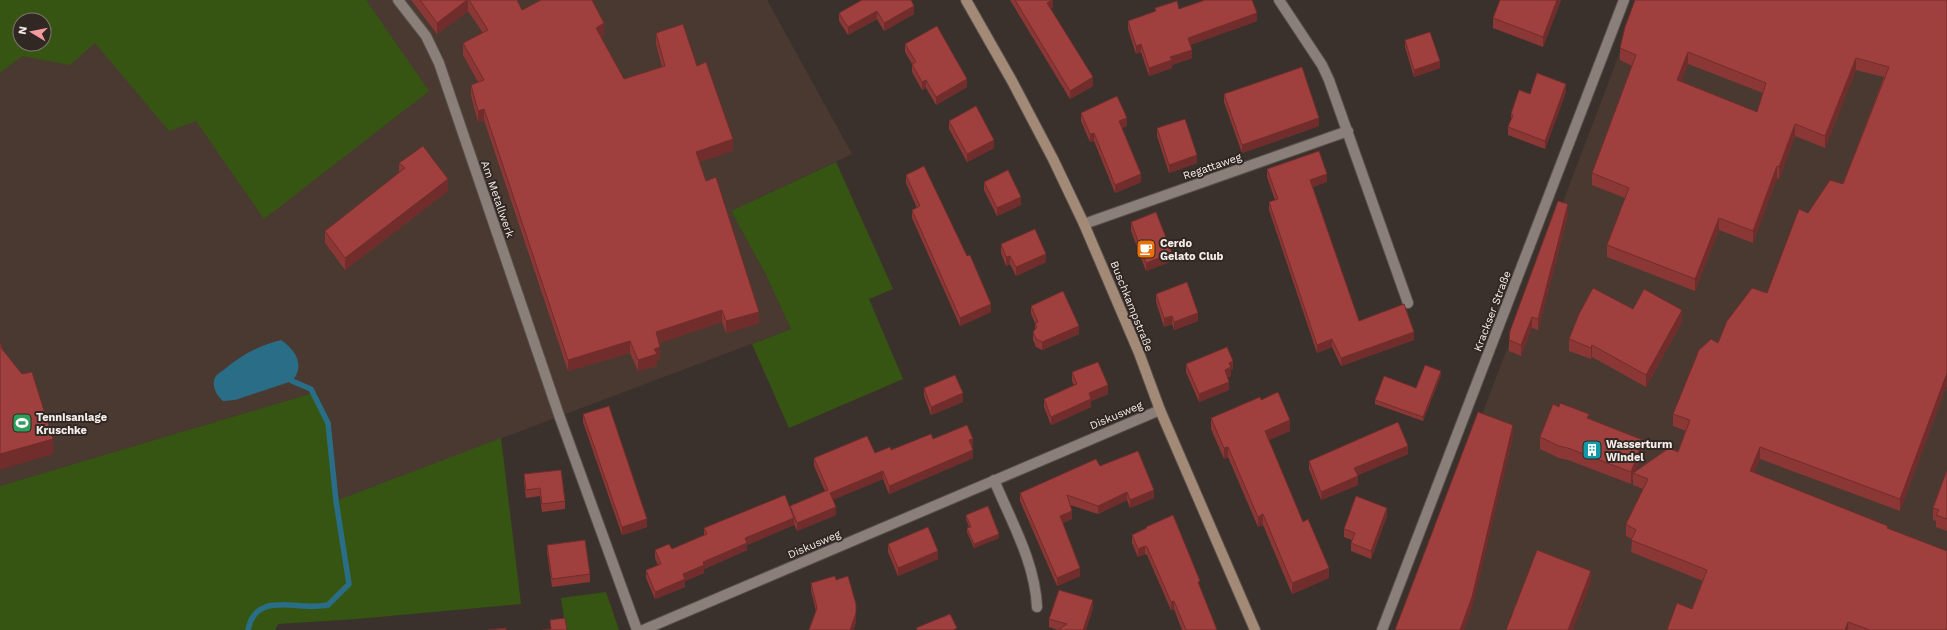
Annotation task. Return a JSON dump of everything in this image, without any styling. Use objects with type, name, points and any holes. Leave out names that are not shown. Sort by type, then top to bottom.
[{"type":"main road","name":"Buschkampstraße","points":[[966,0],[1015,87],[1084,224],[1139,353],[1160,410],[1255,630]]},
{"type":"street","name":"Am Metallwerk","points":[[398,0],[426,36],[438,63],[559,415],[637,630]]},
{"type":"street","points":[[1279,0],[1322,65],[1348,131],[1408,303]]},
{"type":"street","name":"Krackser Straße","points":[[1382,630],[1624,0]]},
{"type":"street","name":"Regattaweg","points":[[1084,224],[1348,131]]},
{"type":"street","name":"Diskusweg","points":[[643,630],[1160,410]]},
{"type":"street","points":[[994,480],[1028,561],[1035,585],[1037,607]]},
{"type":"shaded area","points":[[0,0],[767,0],[852,154],[731,211],[765,273],[791,329],[338,500],[330,422],[316,392],[0,486]]},
{"type":"shaded area","points":[[1947,0],[1947,630],[1400,630],[1625,39]]},
{"type":"green space","points":[[0,0],[366,0],[429,91],[264,219],[196,121],[169,131],[95,43],[70,65],[22,56],[0,73]]},
{"type":"green space","points":[[836,162],[893,289],[869,299],[903,379],[789,428],[752,344],[791,329],[765,273],[731,211]]},
{"type":"green space","points":[[316,392],[330,422],[338,500],[501,438],[521,604],[356,619],[278,624],[275,630],[0,630],[0,486]]},
{"type":"green space","points":[[606,592],[619,630],[566,630],[561,598]]},
{"type":"water","points":[[281,340],[291,348],[297,358],[298,370],[292,381],[235,400],[223,401],[214,387],[214,379],[217,375],[238,359],[252,351]]},
{"type":"building","points":[[420,0],[467,0],[437,23]]},
{"type":"building","points":[[469,0],[517,0],[522,10],[541,0],[592,0],[604,23],[596,28],[624,79],[665,66],[656,33],[683,24],[697,66],[706,62],[733,139],[696,152],[706,181],[716,177],[759,312],[726,321],[722,310],[656,332],[660,347],[654,349],[657,354],[638,360],[630,341],[568,360],[484,109],[478,111],[471,85],[484,80],[463,43],[488,30]]},
{"type":"building","points":[[862,0],[911,0],[914,6],[884,23],[877,11],[848,27],[839,13]]},
{"type":"building","points":[[1015,0],[1052,0],[1047,3],[1093,77],[1070,91]]},
{"type":"building","points":[[1205,0],[1252,0],[1257,13],[1188,38],[1192,50],[1170,57],[1172,60],[1149,68],[1141,44],[1136,46],[1128,21],[1156,11],[1155,8],[1177,1],[1179,9]]},
{"type":"building","points":[[1500,0],[1557,0],[1543,37],[1493,18]]},
{"type":"building","points":[[1635,0],[1947,0],[1947,373],[1900,499],[1760,447],[1750,471],[1888,526],[1887,528],[1947,551],[1947,630],[1870,630],[1848,622],[1845,630],[1667,630],[1677,603],[1692,609],[1707,570],[1631,540],[1636,530],[1626,524],[1648,479],[1633,473],[1669,448],[1678,452],[1690,420],[1673,414],[1699,350],[1711,339],[1718,343],[1727,321],[1752,288],[1767,293],[1799,209],[1808,213],[1830,180],[1843,184],[1889,67],[1856,58],[1825,136],[1795,124],[1779,167],[1777,166],[1753,231],[1719,218],[1695,279],[1607,245],[1629,188],[1592,173],[1636,55],[1620,48],[1625,27]],"holes":[[[1688,52],[1766,83],[1757,112],[1677,80]]]},
{"type":"building","points":[[937,26],[967,79],[936,97],[926,80],[922,82],[912,64],[916,62],[905,44]]},
{"type":"building","points":[[1430,32],[1440,61],[1414,70],[1405,40]]},
{"type":"building","points":[[1302,67],[1319,118],[1242,145],[1224,94]]},
{"type":"building","points":[[1537,73],[1566,84],[1545,141],[1508,127],[1513,115],[1511,114],[1519,90],[1530,94]]},
{"type":"building","points":[[1117,96],[1127,118],[1119,121],[1141,174],[1115,185],[1094,133],[1090,134],[1081,113]]},
{"type":"building","points":[[976,106],[994,140],[967,154],[949,121]]},
{"type":"building","points":[[1185,119],[1197,155],[1169,165],[1157,128]]},
{"type":"building","points":[[423,146],[448,179],[345,258],[325,231],[405,168],[399,163]]},
{"type":"building","points":[[1319,151],[1327,174],[1310,180],[1359,321],[1404,304],[1414,332],[1341,358],[1332,339],[1317,345],[1269,202],[1278,199],[1267,169]]},
{"type":"building","points":[[924,166],[967,256],[970,255],[991,304],[960,318],[912,210],[920,206],[906,175]]},
{"type":"building","points":[[1008,170],[1021,197],[997,208],[984,182]]},
{"type":"building","points":[[1558,201],[1568,204],[1538,319],[1532,317],[1521,345],[1509,340],[1510,331]]},
{"type":"building","points":[[1156,212],[1172,253],[1146,263],[1131,222]]},
{"type":"building","points":[[1035,229],[1046,254],[1016,267],[1010,256],[1006,257],[1001,244]]},
{"type":"building","points":[[1187,282],[1198,313],[1174,322],[1172,316],[1164,318],[1156,294]]},
{"type":"building","points":[[1593,288],[1633,309],[1644,289],[1682,310],[1646,375],[1592,345],[1591,348],[1569,339],[1579,314]]},
{"type":"building","points":[[1063,291],[1079,326],[1042,342],[1036,339],[1033,332],[1037,327],[1035,323],[1038,322],[1031,306]]},
{"type":"building","name":"Tennisanlage Kruschke","points":[[0,341],[2,349],[22,374],[32,372],[53,439],[0,454]]},
{"type":"building","points":[[1227,347],[1233,361],[1229,363],[1231,367],[1225,370],[1229,382],[1199,394],[1186,364]]},
{"type":"building","points":[[1098,362],[1108,385],[1089,393],[1091,399],[1051,417],[1044,399],[1077,384],[1072,372]]},
{"type":"building","points":[[1425,365],[1441,371],[1423,417],[1375,400],[1384,376],[1416,388]]},
{"type":"building","points":[[955,375],[963,393],[931,407],[924,388]]},
{"type":"building","points":[[1278,392],[1290,420],[1265,431],[1303,522],[1308,519],[1329,568],[1292,583],[1263,514],[1258,517],[1228,447],[1224,448],[1211,418],[1260,397],[1261,400]]},
{"type":"building","name":"Wasserturm Windel","points":[[1560,403],[1589,414],[1587,418],[1643,440],[1631,472],[1559,446],[1540,437],[1553,404],[1559,407]]},
{"type":"building","points":[[609,406],[647,519],[622,527],[583,414]]},
{"type":"building","points":[[1478,412],[1513,425],[1472,597],[1460,630],[1395,630]]},
{"type":"building","points":[[1398,422],[1408,446],[1354,468],[1358,476],[1321,492],[1309,461]]},
{"type":"building","points":[[967,425],[973,439],[969,440],[973,450],[889,486],[883,471],[830,493],[836,507],[797,523],[790,506],[828,490],[814,458],[867,436],[875,453],[890,447],[891,450],[931,434],[933,439]]},
{"type":"building","points":[[1138,451],[1154,490],[1130,500],[1127,492],[1098,506],[1067,495],[1072,511],[1060,516],[1080,568],[1057,578],[1020,493],[1096,459],[1100,466]]},
{"type":"building","points":[[561,470],[565,501],[542,504],[540,488],[526,490],[524,474]]},
{"type":"building","points":[[1947,470],[1947,519],[1936,515],[1939,510],[1933,508]]},
{"type":"building","points":[[785,495],[794,518],[745,538],[747,543],[703,562],[704,565],[683,574],[685,579],[655,592],[646,570],[661,564],[655,550],[669,544],[672,549],[707,534],[704,528]]},
{"type":"building","points":[[1356,496],[1387,508],[1371,551],[1351,543],[1355,533],[1344,529]]},
{"type":"building","points":[[988,506],[999,534],[974,544],[967,528],[971,527],[966,515]]},
{"type":"building","points":[[1173,515],[1200,581],[1198,582],[1217,630],[1186,630],[1174,601],[1171,602],[1147,547],[1145,546],[1138,549],[1132,535]]},
{"type":"building","points":[[928,527],[938,551],[898,568],[888,544]]},
{"type":"building","points":[[585,540],[590,574],[552,579],[547,545]]},
{"type":"building","points":[[1537,550],[1591,571],[1568,630],[1506,630]]},
{"type":"building","points":[[835,576],[836,580],[848,576],[856,604],[856,613],[850,630],[809,630],[817,608],[811,583]]},
{"type":"building","points":[[1059,590],[1093,600],[1083,630],[1058,630],[1067,624],[1049,619]]},
{"type":"building","points":[[950,614],[957,628],[953,630],[917,630],[916,628]]},
{"type":"building","points":[[565,618],[567,630],[543,630],[551,629],[550,620]]},
{"type":"building","points":[[506,628],[506,630],[488,630]]},
{"type":"waterway","points":[[248,630],[251,620],[256,613],[263,608],[279,605],[328,605],[349,584],[336,501],[328,423],[311,389],[292,381]]},
{"type":"place","name":"Cerdo Gelato Club","points":[[1146,249]]},
{"type":"place","name":"Tennisanlage Kruschke","points":[[22,423]]},
{"type":"place","name":"Wasserturm Windel","points":[[1592,450]]}]
